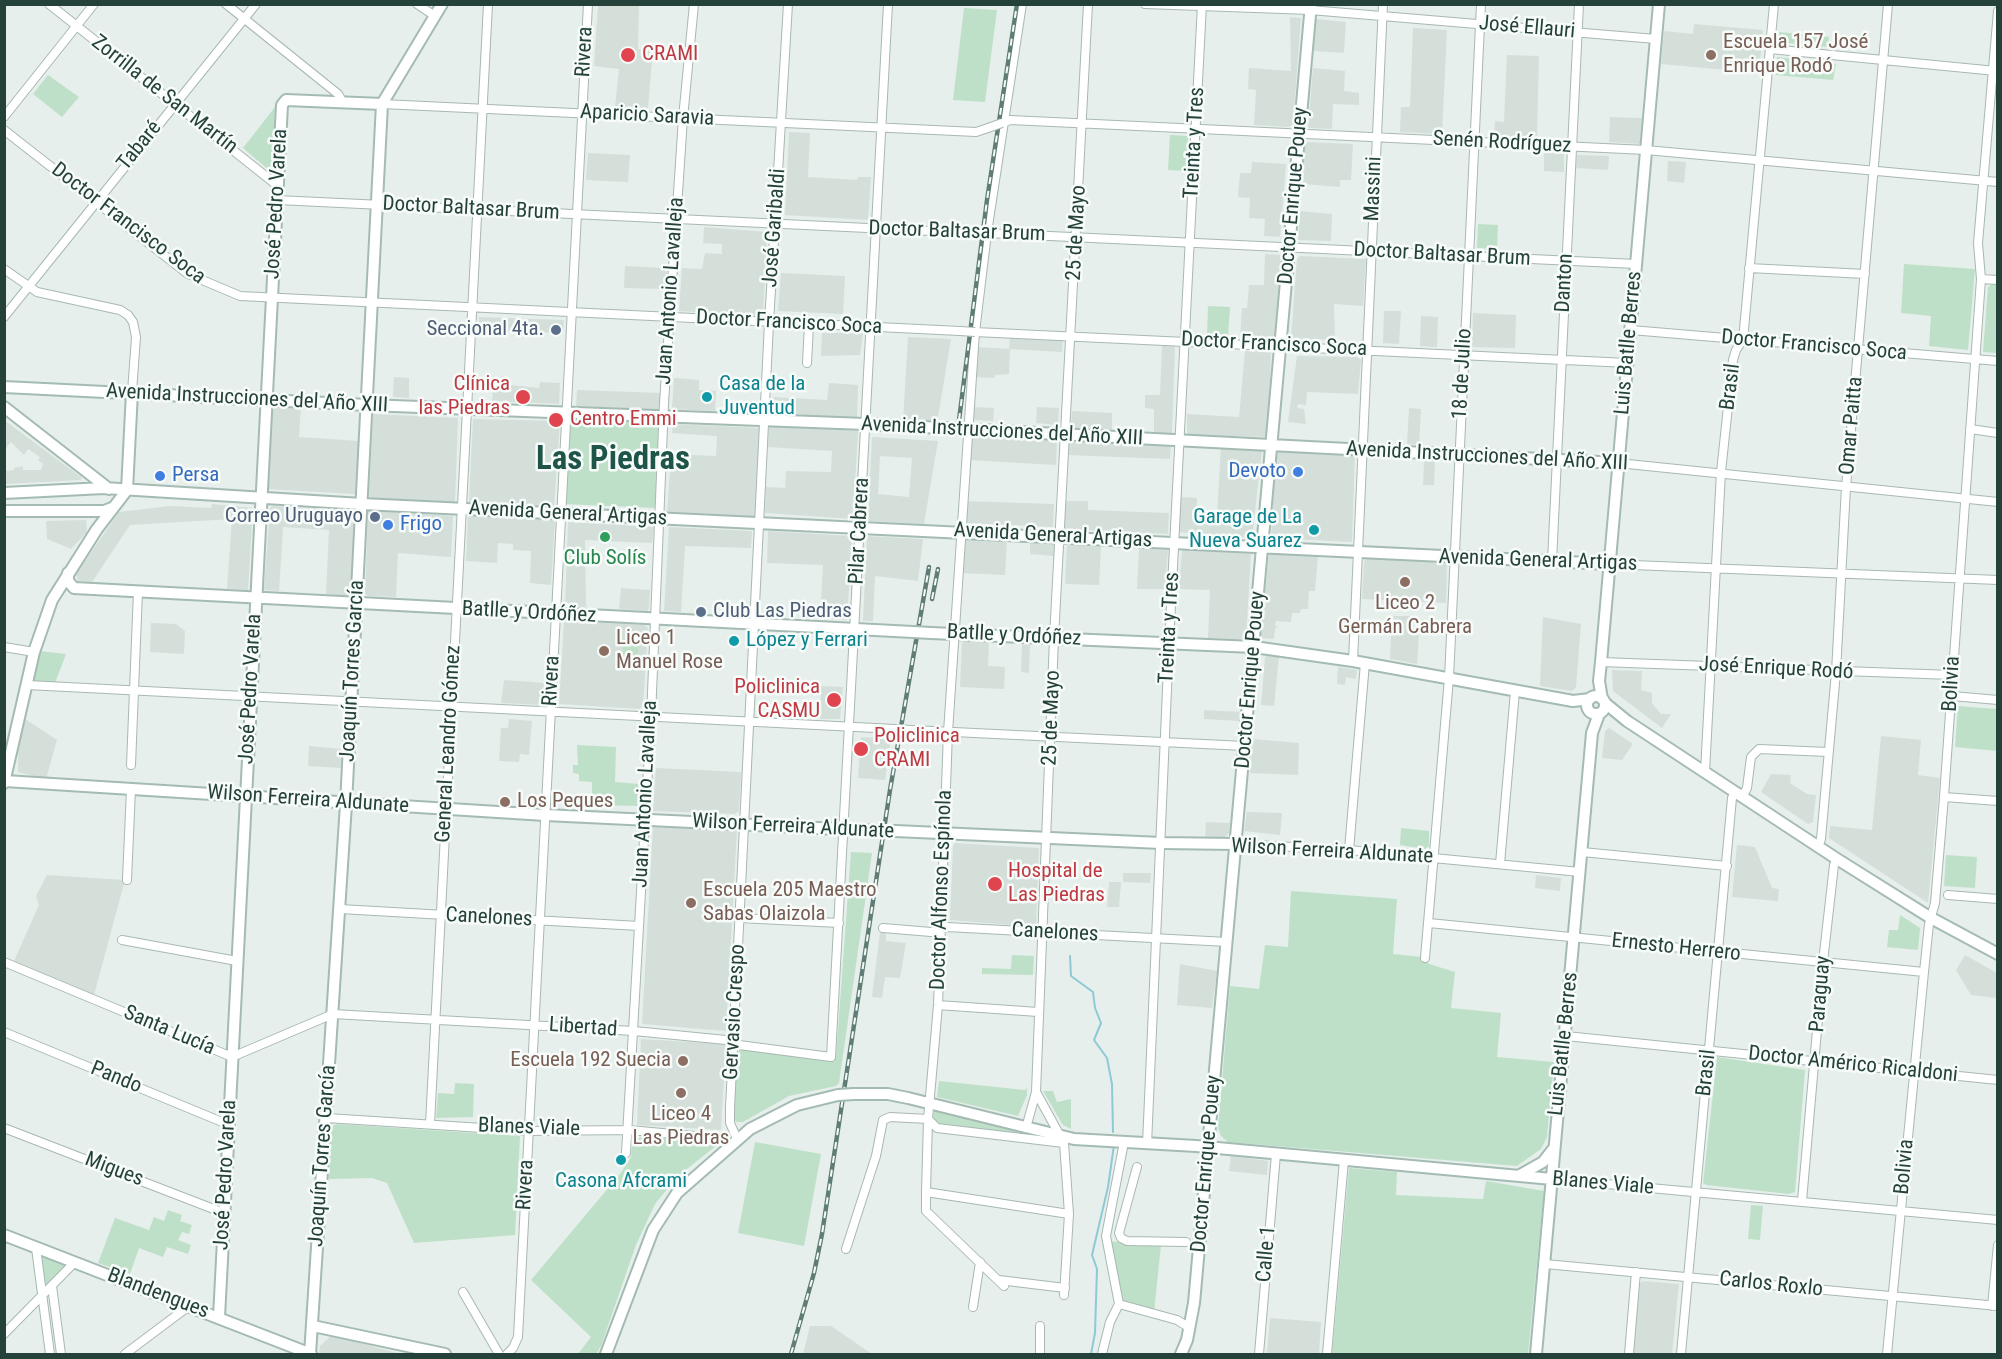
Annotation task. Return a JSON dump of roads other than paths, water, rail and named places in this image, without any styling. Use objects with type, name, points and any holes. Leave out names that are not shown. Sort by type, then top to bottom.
[{"type":"street","name":"Zorrilla de San Martín","points":[[50,4],[278,186]]},
{"type":"street","points":[[4,117],[94,4]]},
{"type":"street","points":[[226,4],[338,94],[342,101]]},
{"type":"street","name":"Tabaré","points":[[4,317],[256,4]]},
{"type":"street","points":[[417,4],[435,16]]},
{"type":"street","name":"Joaquín Torres García","points":[[310,1354],[340,909],[382,104],[442,4]]},
{"type":"street","name":"General Leandro Gómez","points":[[430,1124],[488,4]]},
{"type":"street","name":"Rivera","points":[[507,1354],[518,1338],[588,4]]},
{"type":"street","name":"Juan Antonio Lavalleja","points":[[626,1153],[651,717],[664,416],[683,118],[694,4]]},
{"type":"street","name":"José Garibaldi","points":[[759,523],[788,4]]},
{"type":"street","name":"Pilar Cabrera","points":[[831,1057],[888,4]]},
{"type":"street","name":"Doctor Alfonso Espínola","points":[[1022,4],[987,233],[975,332],[967,430],[948,732],[938,1005],[928,1119],[926,1211],[1001,1283],[1064,1292],[1070,1214]]},
{"type":"street","name":"25 de Mayo","points":[[1026,1128],[1036,1092],[1054,638],[1088,4]]},
{"type":"street","name":"José Ellauri","points":[[1146,4],[1311,7],[1382,16],[1656,39]]},
{"type":"street","name":"Massini","points":[[1349,850],[1359,662],[1358,552],[1362,450],[1383,4]]},
{"type":"street","name":"18 de Julio","points":[[1425,958],[1449,678],[1481,4]]},
{"type":"street","name":"Danton","points":[[1552,561],[1571,146],[1580,4]]},
{"type":"street","name":"Luis Batlle Berres","points":[[1536,1354],[1659,4]]},
{"type":"street","name":"Brasil","points":[[1704,772],[1721,472],[1733,360],[1743,340],[1774,4]]},
{"type":"street","name":"Omar Paitta","points":[[1818,847],[1821,839],[1836,672],[1846,487],[1888,4]]},
{"type":"street","name":"Treinta y Tres","points":[[1147,1144],[1169,644],[1202,6]]},
{"type":"street","name":"Doctor Enrique Pouey","points":[[1182,1354],[1190,1328],[1208,1147],[1311,7]]},
{"type":"street","name":"Bolivia","points":[[1887,1354],[1924,972],[1936,894],[1976,360],[1981,279],[1978,243],[1995,71],[1998,11]]},
{"type":"street","points":[[1770,49],[1995,71]]},
{"type":"street","name":"Aparicio Saravia","points":[[286,100],[976,132],[1003,123]]},
{"type":"street","name":"José Pedro Varela","points":[[219,1317],[244,796],[268,399],[282,105],[286,100]]},
{"type":"street","name":"Senén Rodríguez","points":[[1003,123],[1299,132],[1646,150],[1998,182]]},
{"type":"street","name":"Doctor Francisco Soca","points":[[4,130],[188,274],[202,282],[240,296],[1628,363]]},
{"type":"street","name":"Doctor Baltasar Brum","points":[[278,200],[1636,264]]},
{"type":"street","points":[[1749,268],[1865,274]]},
{"type":"street","points":[[4,269],[28,287],[120,310],[133,322],[136,337],[127,490],[97,529],[57,591],[34,652],[5,782]]},
{"type":"street","points":[[1981,279],[1998,280]]},
{"type":"street","points":[[807,363],[809,325]]},
{"type":"street","name":"Doctor Francisco Soca","points":[[1630,330],[1998,361]]},
{"type":"street","name":"Avenida Instrucciones del Año XIII","points":[[4,387],[367,405],[865,424],[1065,437],[1557,459],[1721,472],[1998,502]]},
{"type":"street","points":[[4,407],[90,473],[109,489],[115,497],[114,505],[108,510],[8,511],[8,493],[109,489]]},
{"type":"street","points":[[1970,429],[1998,433]]},
{"type":"street","points":[[90,473],[96,490],[92,497],[96,510],[97,529]]},
{"type":"street","name":"Avenida General Artigas","points":[[109,489],[660,519],[1998,580]]},
{"type":"street","name":"Gervasio Crespo","points":[[734,1142],[730,1108],[759,523]]},
{"type":"street","points":[[68,573],[68,581],[74,588]]},
{"type":"street","name":"Batlle y Ordóñez","points":[[57,591],[74,588],[931,633],[1254,647],[1359,662],[1596,705]]},
{"type":"street","points":[[131,765],[138,591]]},
{"type":"street","points":[[4,647],[34,652]]},
{"type":"street","name":"José Enrique Rodó","points":[[1600,662],[1952,675]]},
{"type":"street","points":[[27,685],[849,728],[1245,746]]},
{"type":"street","points":[[1500,864],[1515,691]]},
{"type":"street","points":[[1952,696],[1998,700]]},
{"type":"street","points":[[1596,705],[1627,721],[1818,847],[1931,918],[1998,954]]},
{"type":"street","name":"Brasil","points":[[1682,1354],[1732,798],[1747,788],[1751,757],[1759,749],[1828,752]]},
{"type":"street","name":"Wilson Ferreira Aldunate","points":[[5,782],[545,815],[1349,850],[1580,872]]},
{"type":"street","points":[[127,880],[132,789]]},
{"type":"street","points":[[1944,797],[1998,801]]},
{"type":"street","points":[[1582,852],[1727,866]]},
{"type":"street","name":"Paraguay","points":[[1802,1201],[1823,962],[1834,865],[1837,859]]},
{"type":"street","points":[[1948,895],[1998,899]]},
{"type":"street","name":"Canelones","points":[[340,909],[639,926]]},
{"type":"street","points":[[740,918],[839,924]]},
{"type":"street","name":"Ernesto Herrero","points":[[1429,923],[1924,972]]},
{"type":"street","name":"Canelones","points":[[883,928],[931,932],[947,927],[1227,942]]},
{"type":"street","points":[[122,939],[237,961]]},
{"type":"street","name":"Santa Lucía","points":[[4,962],[232,1057],[333,1014]]},
{"type":"street","points":[[938,1005],[1038,1012]]},
{"type":"street","name":"Libertad","points":[[333,1014],[634,1031],[726,1040],[733,1043],[831,1057]]},
{"type":"street","name":"Pando","points":[[4,1032],[227,1124]]},
{"type":"street","name":"Doctor Américo Ricaldoni","points":[[1566,1036],[1998,1080]]},
{"type":"street","points":[[926,1192],[1070,1214],[1063,1140],[1036,1092]]},
{"type":"street","name":"Blanes Viale","points":[[606,1354],[659,1219],[685,1184],[750,1129],[810,1100],[838,1095],[888,1094],[1026,1128],[1063,1140],[1208,1147],[1998,1220]]},
{"type":"street","points":[[846,1249],[876,1156],[883,1120],[890,1117],[928,1119],[937,1128],[1063,1140]]},
{"type":"street","name":"Blanes Viale","points":[[327,1118],[529,1131],[629,1130],[734,1142]]},
{"type":"street","name":"Migues","points":[[4,1128],[224,1213]]},
{"type":"street","points":[[1102,1354],[1110,1322],[1119,1304],[1106,1236],[1124,1142]]},
{"type":"street","points":[[1515,1177],[1537,1167],[1554,1148]]},
{"type":"street","name":"Calle 1","points":[[1259,1354],[1275,1154]]},
{"type":"street","points":[[1327,1354],[1344,1160]]},
{"type":"street","points":[[1137,1167],[1119,1233],[1121,1238],[1127,1241],[1186,1242]]},
{"type":"street","name":"Blandengues","points":[[4,1235],[219,1317],[297,1352],[310,1354]]},
{"type":"street","points":[[1995,1306],[1998,1245]]},
{"type":"street","points":[[36,1248],[50,1354]]},
{"type":"street","points":[[973,1307],[980,1262]]},
{"type":"street","points":[[4,1334],[74,1263]]},
{"type":"street","name":"Carlos Roxlo","points":[[1545,1264],[1995,1306]]},
{"type":"street","points":[[1629,1354],[1636,1272]]},
{"type":"street","points":[[52,1286],[61,1354]]},
{"type":"street","points":[[463,1292],[499,1354]]},
{"type":"street","points":[[1119,1304],[1177,1320],[1190,1328]]},
{"type":"street","points":[[125,1354],[189,1306]]},
{"type":"street","points":[[312,1326],[445,1354]]},
{"type":"street","points":[[1040,1326],[1040,1354]]},
{"type":"waterway","points":[[1070,956],[1071,976],[1093,992],[1095,1008],[1101,1023],[1094,1040],[1107,1058],[1112,1084],[1113,1132]]},
{"type":"waterway","points":[[1091,1354],[1095,1333],[1097,1269],[1092,1255],[1108,1187],[1114,1145]]},
{"type":"railway","points":[[959,420],[987,200],[1017,4]]},
{"type":"railway","points":[[791,1354],[814,1273],[822,1234],[890,790],[929,567]]},
{"type":"railway","points":[[932,599],[938,569]]},
{"type":"place","name":"CRAMI","points":[[628,55]]},
{"type":"place","name":"Escuela 157 José Enrique Rodó","points":[[1711,55]]},
{"type":"place","name":"Seccional 4ta.","points":[[556,330]]},
{"type":"place","name":"Clínica las Piedras","points":[[523,397]]},
{"type":"place","name":"Casa de la Juventud","points":[[707,397]]},
{"type":"place","name":"Centro Emmi","points":[[556,420]]},
{"type":"place","name":"Devoto","points":[[1298,472]]},
{"type":"place","name":"Persa","points":[[160,476]]},
{"type":"place","name":"Correo Uruguayo","points":[[375,517]]},
{"type":"place","name":"Frigo","points":[[388,525]]},
{"type":"place","name":"Garage de La Nueva Suarez","points":[[1314,530]]},
{"type":"place","name":"Club Solís","points":[[605,537]]},
{"type":"place","name":"Liceo 2 Germán Cabrera","points":[[1405,582]]},
{"type":"place","name":"Club Las Piedras","points":[[701,612]]},
{"type":"place","name":"López y Ferrari","points":[[734,641]]},
{"type":"place","name":"Liceo 1 Manuel Rose","points":[[604,651]]},
{"type":"place","name":"Policlinica CASMU","points":[[834,700]]},
{"type":"place","name":"Policlinica CRAMI","points":[[861,749]]},
{"type":"place","name":"Los Peques","points":[[505,802]]},
{"type":"place","name":"Hospital de Las Piedras","points":[[995,884]]},
{"type":"place","name":"Escuela 205 Maestro Sabas Olaizola","points":[[691,903]]},
{"type":"place","name":"Escuela 192 Suecia","points":[[683,1061]]},
{"type":"place","name":"Liceo 4 Las Piedras","points":[[681,1093]]},
{"type":"place","name":"Casona Afcrami","points":[[621,1160]]},
{"type":"district","name":"Las Piedras","points":[[613,461]]}]
